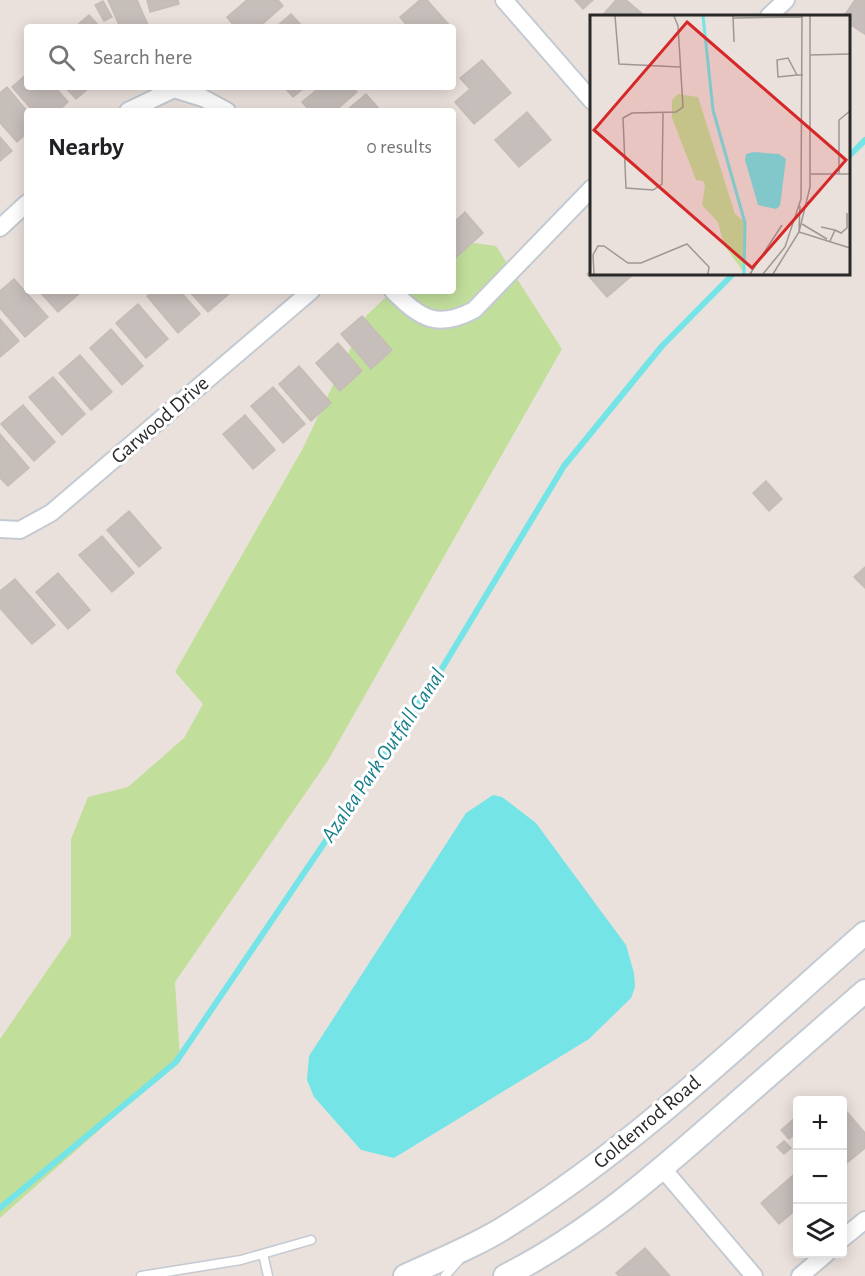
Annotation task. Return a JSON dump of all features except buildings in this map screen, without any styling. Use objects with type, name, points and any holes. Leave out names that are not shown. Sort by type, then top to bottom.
[{"type":"main road","name":"Goldenrod Road","points":[[405,1276],[505,1227],[581,1177],[634,1136],[865,933]]},
{"type":"main road","points":[[505,1276],[545,1256],[597,1222],[663,1169],[865,991]]},
{"type":"street","points":[[504,0],[590,99]]},
{"type":"street","points":[[770,15],[786,0]]},
{"type":"street","points":[[134,108],[172,90]]},
{"type":"street","points":[[177,90],[203,98],[221,108]]},
{"type":"street","points":[[396,294],[408,307],[423,316],[442,321],[458,319],[474,310],[590,190]]},
{"type":"street","points":[[0,228],[24,206]]},
{"type":"street","name":"Garwood Drive","points":[[0,529],[20,530],[51,513],[306,294]]},
{"type":"street","points":[[663,1169],[754,1276]]},
{"type":"street","points":[[847,1236],[865,1220]]},
{"type":"street","points":[[800,1276],[821,1258]]},
{"type":"lane","points":[[141,1276],[242,1260],[311,1240]]},
{"type":"lane","points":[[445,1276],[471,1244]]},
{"type":"lane","points":[[263,1254],[268,1276]]},
{"type":"green space","points":[[456,240],[496,246],[562,349],[327,762],[175,982],[180,1058],[0,1218],[0,1039],[71,936],[71,839],[88,797],[128,787],[184,738],[203,704],[175,672],[302,450],[366,316],[389,294],[456,294]]},
{"type":"water","points":[[493,795],[502,797],[536,823],[626,945],[634,973],[635,987],[631,998],[589,1039],[394,1158],[361,1150],[314,1097],[307,1080],[309,1056],[466,813]]},
{"type":"waterway","name":"Azalea Park Outfall Canal","points":[[850,155],[865,140]]},
{"type":"waterway","name":"Azalea Park Outfall Canal","points":[[0,1208],[176,1062],[438,675],[564,466],[662,346],[733,274]]}]
